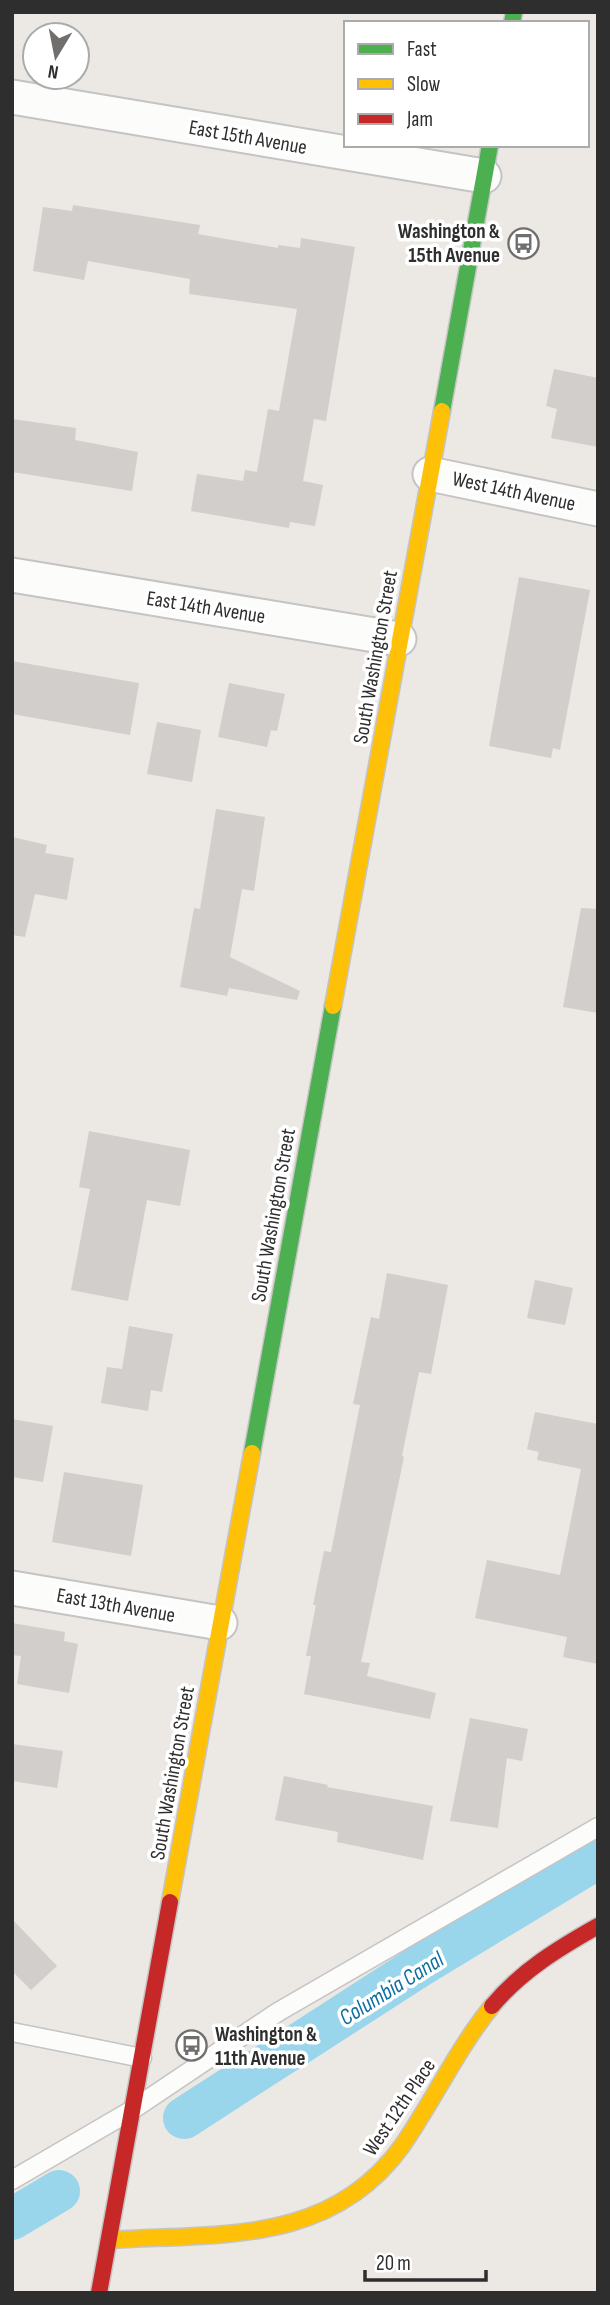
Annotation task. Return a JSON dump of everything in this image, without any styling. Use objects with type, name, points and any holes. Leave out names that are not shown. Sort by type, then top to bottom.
[{"type":"main road","name":"South Washington Street","points":[[99,2293],[487,161]]},
{"type":"main road","name":"West 12th Place","points":[[109,2240],[276,2228],[314,2217],[351,2199],[379,2173],[403,2144],[435,2098],[467,2042],[502,1994],[532,1968],[598,1926]]},
{"type":"street","name":"East 15th Avenue","points":[[12,97],[344,142]]},
{"type":"street","name":"East 15th Avenue","points":[[383,147],[487,161]]},
{"type":"street","name":"West 14th Avenue","points":[[430,474],[598,509]]},
{"type":"street","name":"East 14th Avenue","points":[[12,575],[400,639]]},
{"type":"street","name":"East 13th Avenue","points":[[12,1588],[220,1623]]},
{"type":"lane","points":[[12,2180],[132,2110],[278,2012],[598,1827]]},
{"type":"lane","points":[[12,2032],[142,2057]]},
{"type":"building","points":[[73,205],[200,225],[198,234],[278,248],[278,245],[300,248],[301,238],[355,247],[326,421],[314,419],[303,481],[323,485],[315,526],[290,522],[289,528],[191,511],[197,474],[243,481],[245,470],[257,472],[268,409],[279,411],[297,309],[189,294],[190,279],[88,261],[84,280],[33,271],[43,207],[72,211]]},
{"type":"building","points":[[554,369],[598,378],[598,447],[551,438],[557,409],[546,406]]},
{"type":"building","points":[[12,419],[76,428],[75,440],[138,452],[132,491],[12,472]]},
{"type":"building","points":[[519,577],[590,590],[560,750],[553,748],[551,758],[489,746]]},
{"type":"building","points":[[12,661],[139,683],[130,735],[12,714]]},
{"type":"building","points":[[229,683],[285,694],[277,731],[271,730],[267,747],[218,737]]},
{"type":"building","points":[[157,722],[201,730],[192,782],[147,774]]},
{"type":"building","points":[[216,809],[265,817],[254,891],[242,889],[230,957],[300,991],[297,1000],[229,988],[227,996],[180,987],[194,908],[200,909]]},
{"type":"building","points":[[12,837],[47,845],[45,853],[74,858],[67,900],[35,894],[25,937],[12,935]]},
{"type":"building","points":[[581,908],[598,909],[598,1013],[563,1007]]},
{"type":"building","points":[[89,1131],[190,1150],[180,1206],[147,1200],[128,1301],[71,1290],[90,1189],[79,1187]]},
{"type":"building","points":[[387,1273],[448,1285],[431,1374],[419,1372],[361,1662],[370,1663],[367,1676],[436,1693],[430,1719],[304,1694],[311,1656],[306,1656],[316,1605],[313,1605],[324,1551],[331,1552],[360,1405],[353,1404],[371,1317],[379,1319]]},
{"type":"building","points":[[535,1280],[573,1288],[565,1325],[527,1318]]},
{"type":"building","points":[[129,1326],[173,1334],[162,1392],[151,1390],[148,1411],[101,1403],[107,1367],[122,1369]]},
{"type":"building","points":[[535,1412],[598,1424],[598,1664],[563,1657],[567,1637],[475,1618],[487,1560],[560,1575],[581,1469],[537,1460],[539,1452],[527,1449]]},
{"type":"building","points":[[12,1419],[53,1426],[43,1482],[12,1477]]},
{"type":"building","points":[[64,1472],[143,1485],[131,1556],[52,1542]]},
{"type":"building","points":[[12,1623],[65,1632],[64,1641],[78,1644],[69,1693],[17,1684],[21,1656],[12,1655]]},
{"type":"building","points":[[470,1718],[528,1729],[522,1761],[507,1758],[498,1828],[450,1821]]},
{"type":"building","points":[[12,1744],[63,1751],[57,1788],[12,1781]]},
{"type":"building","points":[[284,1776],[328,1785],[327,1787],[433,1806],[423,1860],[337,1842],[338,1832],[275,1820]]},
{"type":"building","points":[[12,1919],[57,1966],[31,1990],[12,1971]]},
{"type":"waterway","name":"Columbia Canal","points":[[184,2118],[418,1967],[598,1858]]},
{"type":"waterway","name":"Columbia Canal","points":[[12,2219],[59,2191]]},
{"type":"traffic: fast","points":[[512,21],[514,12]]},
{"type":"traffic: fast","points":[[442,411],[490,147]]},
{"type":"traffic: fast","points":[[252,1453],[333,1006]]},
{"type":"traffic: slow","points":[[333,1006],[442,411]]},
{"type":"traffic: slow","points":[[170,1902],[252,1453]]},
{"type":"traffic: slow","points":[[109,2240],[231,2234],[269,2228],[306,2218],[341,2202],[373,2178],[402,2146],[479,2022],[492,2006]]},
{"type":"traffic: jam","points":[[99,2293],[170,1902]]},
{"type":"traffic: jam","points":[[492,2006],[528,1971],[598,1926]]},
{"type":"place","name":"Washington & 15th Avenue","points":[[523,243]]},
{"type":"place","name":"Washington & 11th Avenue","points":[[192,2046]]}]
